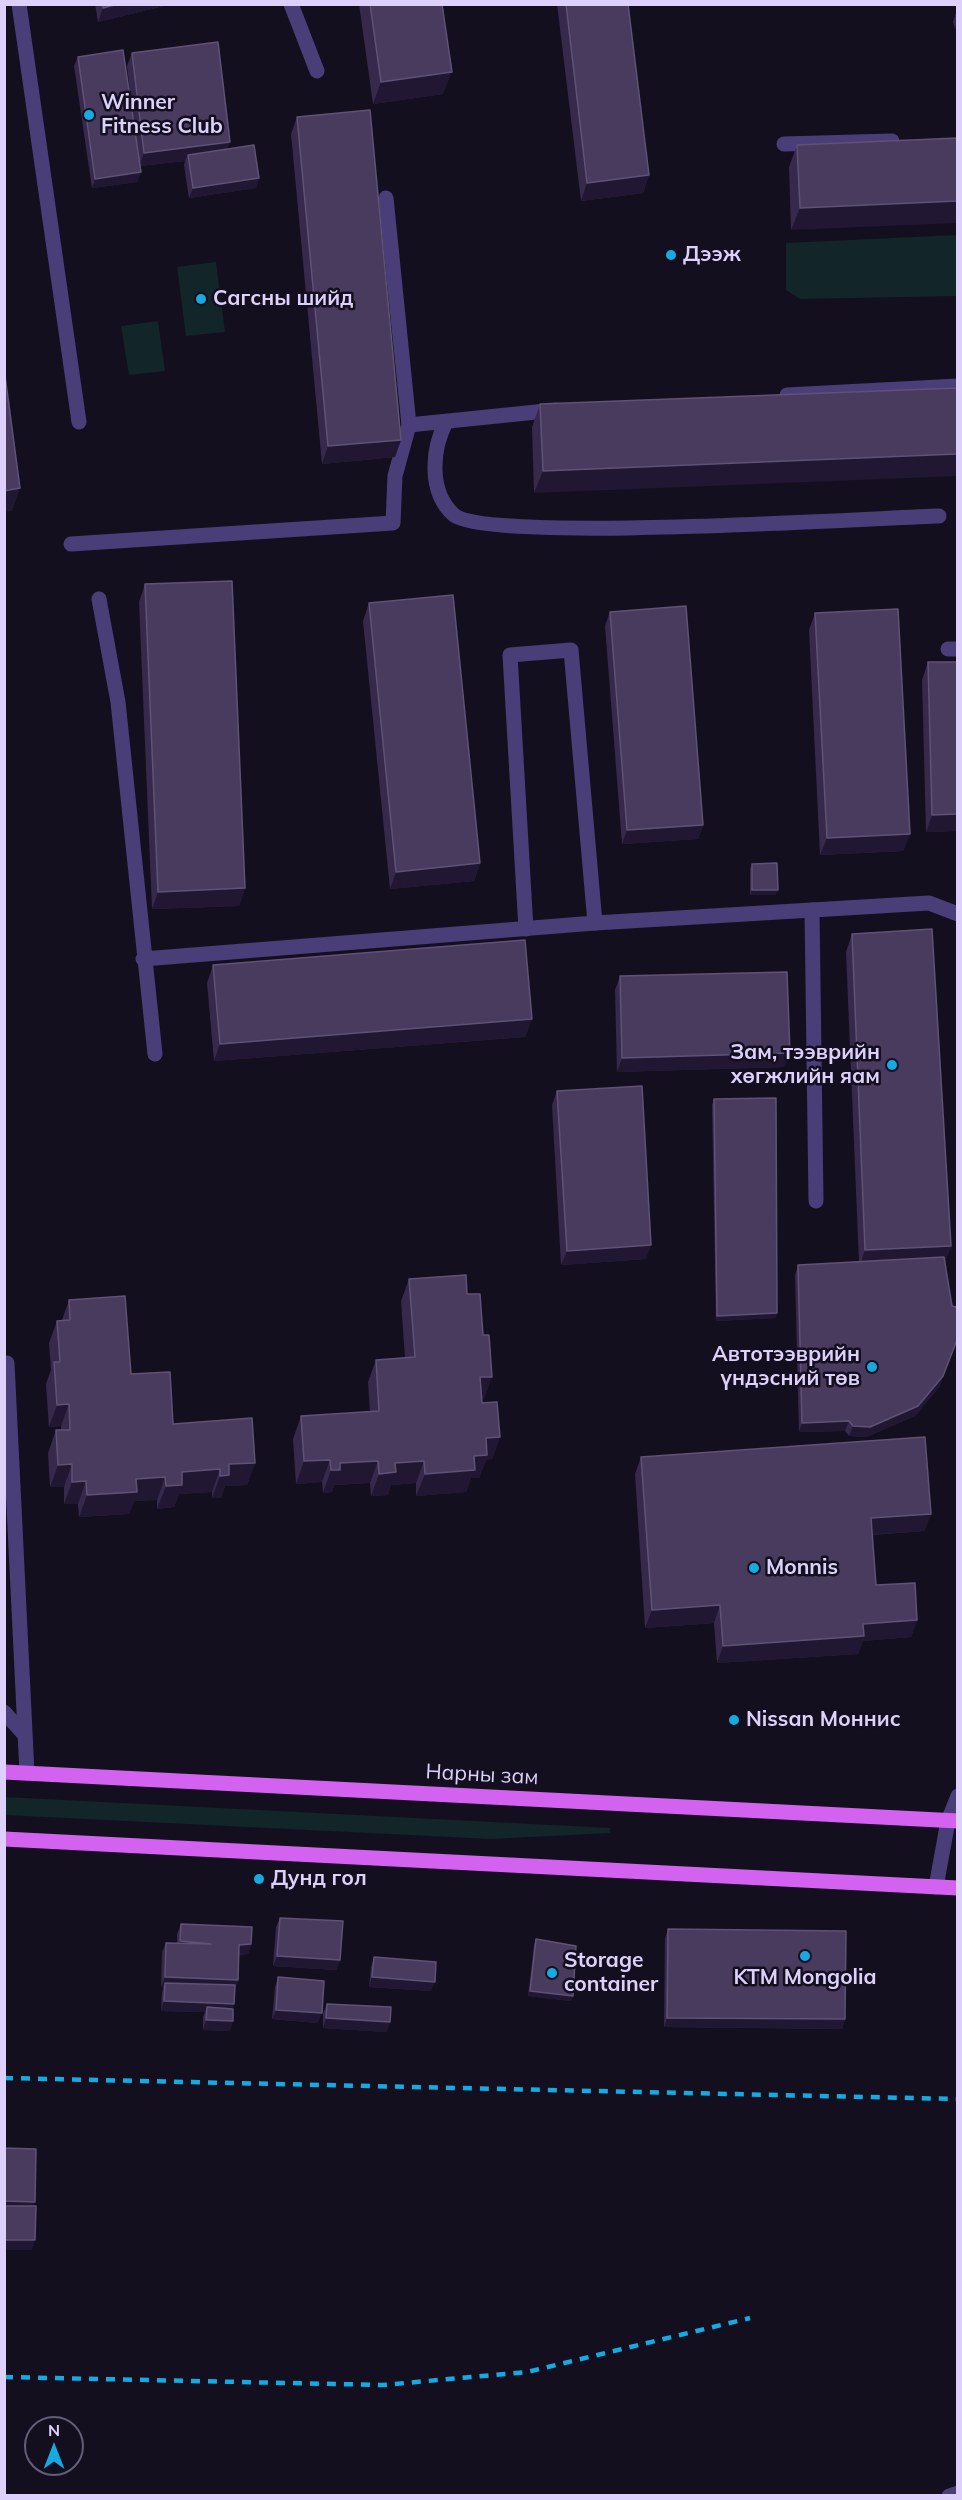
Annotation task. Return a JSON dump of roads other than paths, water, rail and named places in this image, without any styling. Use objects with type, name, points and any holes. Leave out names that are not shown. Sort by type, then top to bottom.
[{"type":"main road","name":"Нарны зам","points":[[4,1772],[952,1821]]},
{"type":"main road","points":[[4,1839],[957,1888]]},
{"type":"street","points":[[19,4],[79,422]]},
{"type":"street","points":[[291,4],[317,71]]},
{"type":"street","points":[[784,144],[911,140]]},
{"type":"street","points":[[71,544],[393,523],[395,476],[409,426],[386,198]]},
{"type":"street","points":[[770,396],[957,386]]},
{"type":"street","points":[[409,426],[572,409]]},
{"type":"street","points":[[446,422],[438,438],[435,463],[438,491],[454,514],[466,520],[491,525],[654,527],[939,516]]},
{"type":"street","points":[[99,599],[118,702],[143,959],[155,1054]]},
{"type":"street","points":[[526,929],[510,655],[571,650],[595,924]]},
{"type":"street","points":[[143,959],[595,924],[929,903],[957,914]]},
{"type":"street","points":[[812,910],[816,1202]]},
{"type":"street","points":[[6,1360],[27,1773]]},
{"type":"street","points":[[4,1712],[24,1734]]},
{"type":"street","points":[[936,1887],[957,1797]]},
{"type":"street","points":[[949,2496],[957,2493]]},
{"type":"railway","points":[[4,2078],[958,2099]]},
{"type":"railway","points":[[4,2377],[383,2385],[527,2372],[750,2318]]},
{"type":"place","name":"Winner Fitness Club","points":[[89,115]]},
{"type":"place","name":"Дээж","points":[[671,255]]},
{"type":"place","name":"Сагсны шийд","points":[[201,299]]},
{"type":"place","name":"Зам, тээврийн хөгжлийн яам","points":[[892,1065]]},
{"type":"place","name":"Автотээврийн үндэсний төв","points":[[872,1367]]},
{"type":"place","name":"Monnis","points":[[754,1568]]},
{"type":"place","name":"Nissan Моннис","points":[[734,1720]]},
{"type":"place","name":"Дунд гол","points":[[259,1879]]},
{"type":"place","name":"KTM Mongolia","points":[[805,1956]]},
{"type":"place","name":"Storage container","points":[[552,1973]]}]
